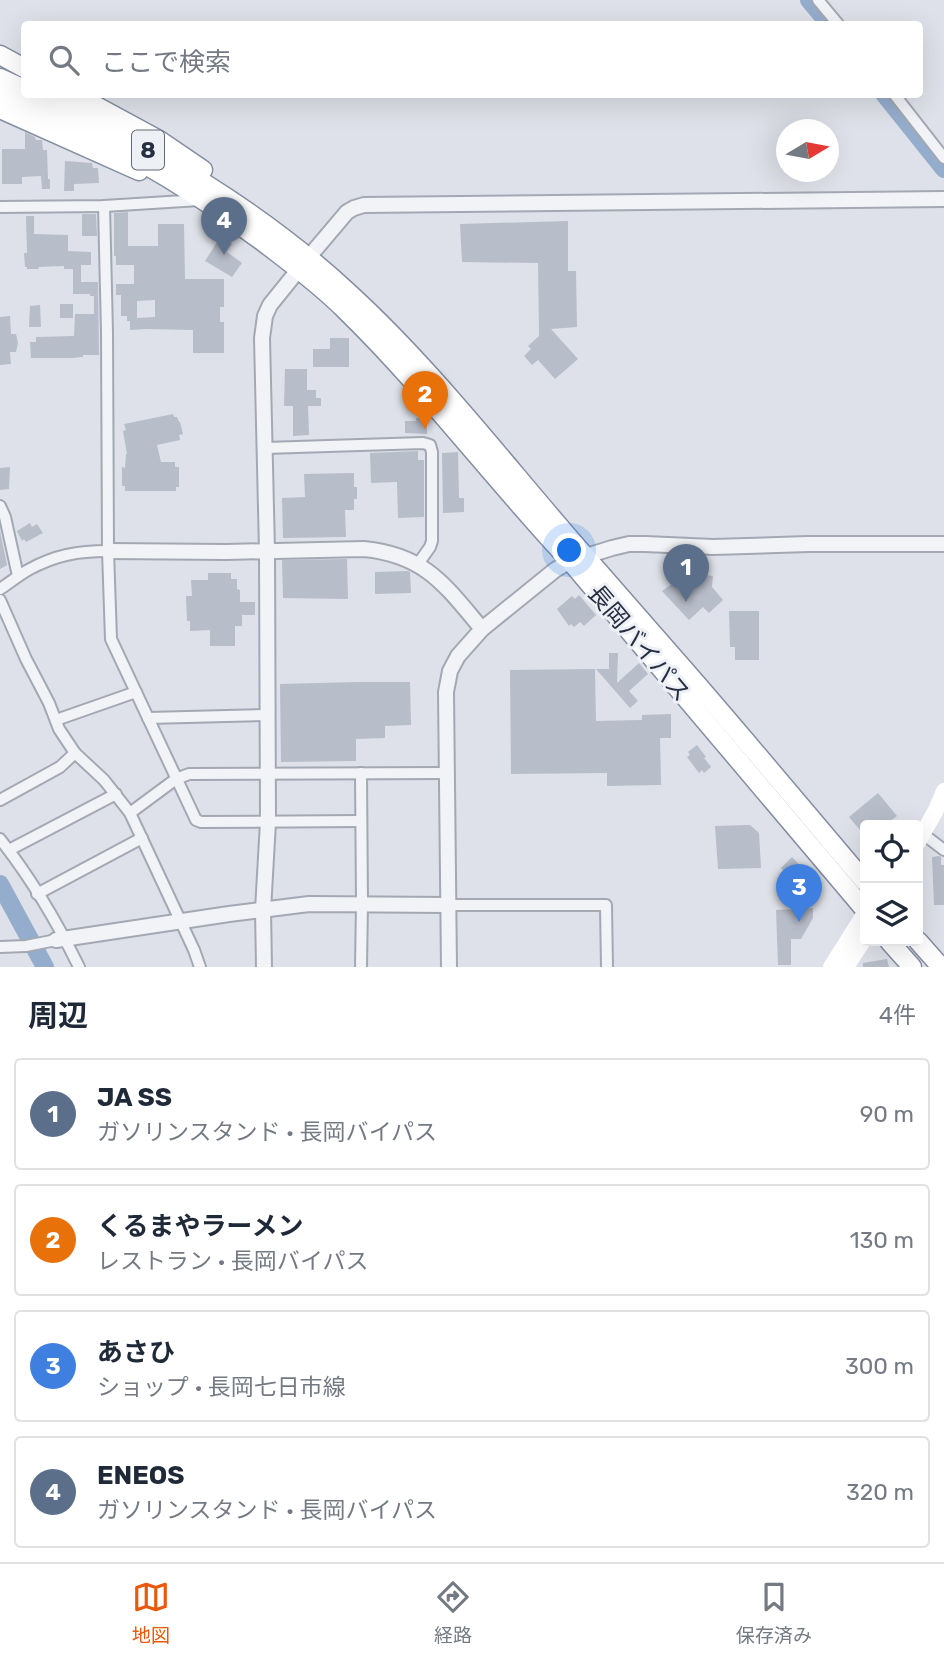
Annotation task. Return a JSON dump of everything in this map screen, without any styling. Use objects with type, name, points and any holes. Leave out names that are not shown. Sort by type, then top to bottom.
[{"type":"highway","points":[[0,55],[21,66]]},
{"type":"highway","points":[[0,78],[21,88]]},
{"type":"highway","name":"長岡バイパス","points":[[0,95],[72,124],[122,150],[349,292],[448,396],[860,905]]},
{"type":"highway","name":"長岡バイパス","points":[[45,98],[132,141],[196,178],[255,216],[304,264]]},
{"type":"highway","points":[[81,98],[159,140],[202,169],[255,216]]},
{"type":"highway","points":[[0,109],[203,200]]},
{"type":"highway","name":"長岡バイパス","points":[[578,559],[697,684],[860,876]]},
{"type":"highway","points":[[893,946],[912,967]]},
{"type":"highway","points":[[922,946],[941,967]]},
{"type":"main road","points":[[923,832],[944,791]]},
{"type":"main road","points":[[831,967],[860,919]]},
{"type":"main road","points":[[846,967],[860,946]]},
{"type":"street","points":[[818,0],[836,21]]},
{"type":"street","points":[[897,98],[944,158]]},
{"type":"street","points":[[264,967],[263,910],[268,822],[267,551],[262,338],[265,316],[270,305],[347,212],[364,205],[944,199]]},
{"type":"street","points":[[0,207],[104,206],[203,200]]},
{"type":"street","points":[[104,206],[111,639],[196,820],[361,821]]},
{"type":"street","points":[[265,448],[423,443],[430,445],[432,541],[418,564]]},
{"type":"street","points":[[0,506],[5,517],[18,576]]},
{"type":"street","points":[[449,967],[446,692],[450,671],[465,646],[482,629],[555,570],[612,548],[645,544],[713,547],[944,544]]},
{"type":"street","points":[[0,589],[40,564],[69,553],[364,549],[383,551],[418,564],[445,586],[482,629]]},
{"type":"street","points":[[0,600],[59,730],[75,752],[104,780],[130,813],[200,967]]},
{"type":"street","points":[[56,720],[136,692]]},
{"type":"street","points":[[148,718],[267,715]]},
{"type":"street","points":[[0,800],[60,767],[75,752]]},
{"type":"street","points":[[361,773],[361,967]]},
{"type":"street","points":[[130,813],[176,779],[188,774],[447,773]]},
{"type":"street","points":[[9,850],[116,794]]},
{"type":"street","points":[[37,894],[142,838]]},
{"type":"street","points":[[0,839],[37,894],[61,940],[79,967]]},
{"type":"street","points":[[923,840],[944,850]]},
{"type":"street","points":[[0,947],[26,946],[180,921],[309,904],[606,905],[607,967]]},
{"type":"building","points":[[25,132],[36,140],[42,140],[43,150],[47,150],[50,189],[42,189],[41,176],[22,177],[22,184],[2,184],[2,149],[25,149]]},
{"type":"building","points":[[65,161],[92,163],[93,168],[98,168],[99,183],[74,184],[74,191],[64,191]]},
{"type":"building","points":[[128,212],[128,246],[158,246],[158,224],[184,224],[185,279],[224,279],[224,307],[220,307],[220,322],[224,322],[224,353],[193,353],[193,330],[130,330],[127,316],[121,316],[121,295],[116,295],[116,284],[134,284],[134,265],[116,265],[114,213]],"holes":[[[155,300],[155,317],[137,318],[137,301]]]},
{"type":"building","points":[[82,214],[96,214],[97,236],[82,236]]},
{"type":"building","points":[[26,216],[34,216],[34,234],[68,235],[68,251],[91,252],[91,265],[81,265],[81,282],[98,282],[99,355],[31,358],[30,342],[36,342],[36,337],[74,336],[75,314],[94,314],[94,296],[73,294],[73,269],[64,269],[64,266],[38,267],[39,269],[25,267]]},
{"type":"building","points":[[568,221],[568,271],[576,271],[577,327],[551,329],[578,359],[555,379],[538,360],[532,365],[524,356],[531,349],[528,346],[539,336],[538,263],[462,262],[460,224]]},
{"type":"building","points":[[221,236],[232,244],[227,252],[242,263],[232,277],[205,261]]},
{"type":"building","points":[[60,304],[73,304],[73,318],[60,318]]},
{"type":"building","points":[[40,305],[41,327],[29,327],[30,306]]},
{"type":"building","points":[[10,316],[11,334],[16,334],[18,343],[16,352],[10,352],[11,364],[0,365],[0,317]]},
{"type":"building","points":[[330,338],[349,338],[349,367],[313,367],[313,349],[330,349]]},
{"type":"building","points":[[285,369],[307,369],[307,390],[316,390],[316,398],[321,398],[321,406],[308,406],[309,435],[293,436],[293,406],[284,406]]},
{"type":"building","points":[[173,414],[180,422],[183,434],[179,435],[180,440],[157,445],[161,462],[175,462],[175,467],[179,467],[179,487],[176,487],[176,491],[125,491],[125,486],[122,486],[122,467],[125,468],[127,454],[124,424]]},
{"type":"building","points":[[416,418],[427,421],[427,434],[405,433],[405,421],[416,421]]},
{"type":"building","points":[[418,451],[418,460],[424,460],[424,517],[398,518],[397,482],[371,483],[370,453]]},
{"type":"building","points":[[458,452],[459,498],[464,498],[464,512],[443,513],[442,453]]},
{"type":"building","points":[[10,467],[9,489],[0,490],[0,468]]},
{"type":"building","points":[[354,473],[357,499],[354,499],[354,510],[345,510],[346,537],[283,538],[282,498],[305,497],[304,474]]},
{"type":"building","points":[[30,523],[32,527],[37,524],[43,533],[26,542],[24,539],[22,541],[17,531]]},
{"type":"building","points":[[0,531],[7,565],[0,569]]},
{"type":"building","points":[[347,559],[348,599],[283,598],[282,560]]},
{"type":"building","points":[[408,571],[411,593],[375,594],[375,572]]},
{"type":"building","points":[[208,573],[231,573],[231,579],[237,579],[240,602],[255,602],[255,615],[242,615],[242,626],[235,626],[235,646],[210,646],[210,630],[190,631],[186,596],[192,596],[191,580],[208,580]]},
{"type":"building","points":[[690,573],[713,576],[712,587],[723,600],[709,613],[703,607],[689,620],[662,591],[673,583],[688,600]]},
{"type":"building","points":[[579,595],[596,615],[584,626],[580,622],[574,627],[571,624],[569,626],[557,609],[572,596],[575,599]]},
{"type":"building","points":[[729,611],[759,611],[759,660],[735,660],[735,647],[730,647]]},
{"type":"building","points":[[609,653],[618,653],[617,683],[639,663],[648,674],[629,691],[638,701],[630,708],[596,669],[609,669]]},
{"type":"building","points":[[595,669],[596,721],[642,720],[642,715],[671,714],[671,738],[660,738],[661,785],[607,786],[607,773],[511,774],[510,670]]},
{"type":"building","points":[[410,682],[411,725],[385,726],[385,738],[356,739],[356,761],[281,762],[280,684]]},
{"type":"building","points":[[697,745],[711,767],[704,773],[702,770],[699,773],[687,757],[690,755],[688,752]]},
{"type":"building","points":[[878,793],[897,816],[892,820],[860,820],[860,830],[849,817]]},
{"type":"building","points":[[750,825],[759,833],[761,868],[718,869],[715,826]]},
{"type":"building","points":[[939,856],[941,865],[944,865],[944,905],[934,905],[932,857]]},
{"type":"building","points":[[792,857],[820,886],[808,897],[781,868]]},
{"type":"building","points":[[813,908],[813,918],[801,939],[791,939],[791,965],[778,965],[776,910]]},
{"type":"building","points":[[887,959],[889,967],[863,967],[863,963]]},
{"type":"waterway","points":[[809,0],[826,21]]},
{"type":"waterway","points":[[887,98],[944,169]]},
{"type":"waterway","points":[[0,884],[45,967]]},
{"type":"place","name":"ENEOS","points":[[224,255]]},
{"type":"place","name":"くるまやラーメン","points":[[425,429]]},
{"type":"place","name":"JA SS","points":[[686,602]]},
{"type":"place","name":"あさひ","points":[[799,922]]}]
